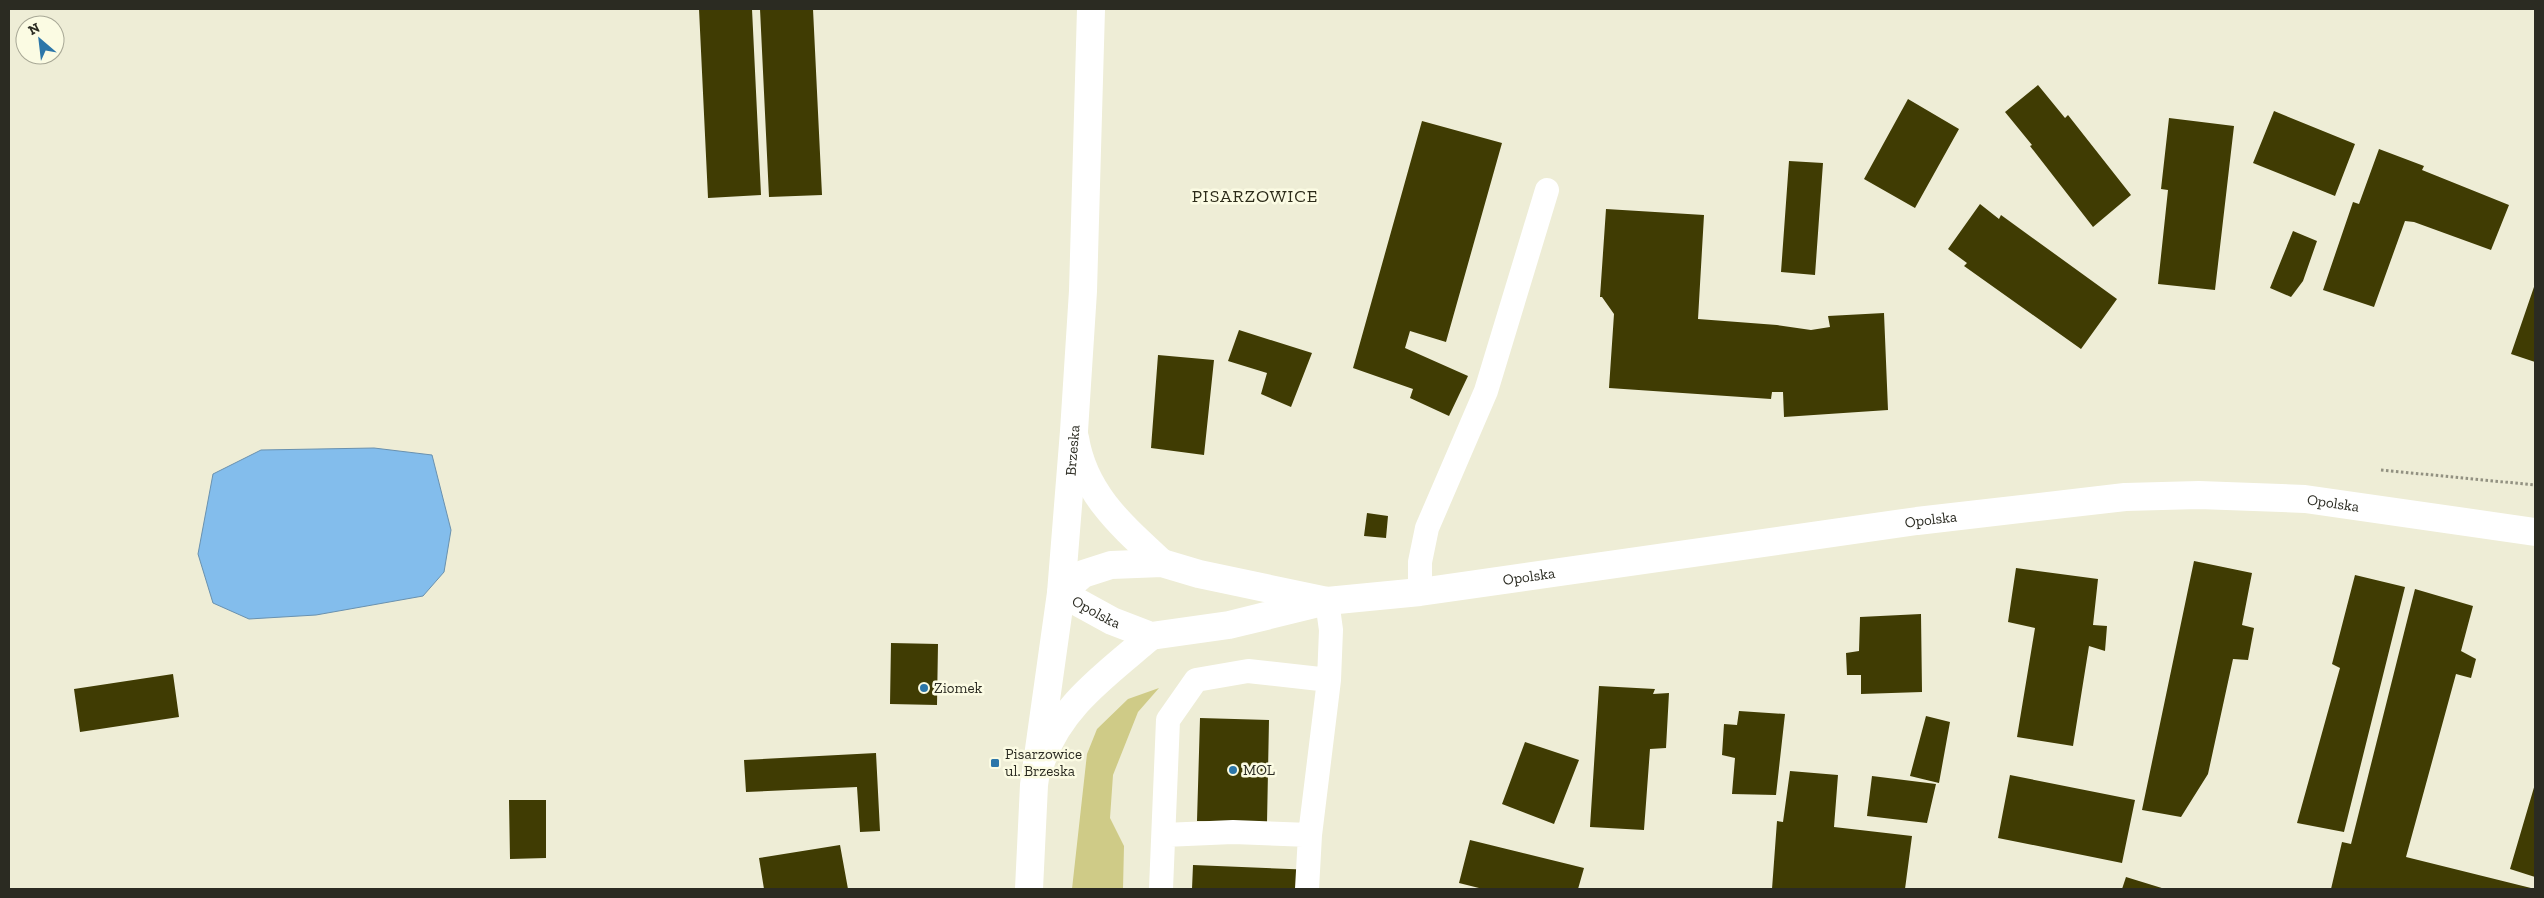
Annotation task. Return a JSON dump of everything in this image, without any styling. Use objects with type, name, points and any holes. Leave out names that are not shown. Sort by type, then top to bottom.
[{"type":"main road","name":"Brzeska","points":[[1029,889],[1034,785],[1061,593],[1074,431],[1083,291],[1090,9]]},
{"type":"main road","name":"Opolska","points":[[1074,431],[1085,477],[1113,516],[1162,563]]},
{"type":"main road","name":"Opolska","points":[[1327,601],[1199,574],[1162,563],[1111,565],[1083,574],[1061,593],[1112,621],[1151,636],[1229,626],[1327,601],[1420,592],[1917,521],[2125,497],[2199,495],[2305,499],[2535,532]]},
{"type":"main road","points":[[1034,785],[1047,744],[1069,709],[1151,636]]},
{"type":"lane","points":[[1420,592],[1420,562],[1427,528],[1486,391],[1547,190]]},
{"type":"lane","points":[[1307,889],[1310,834],[1330,680],[1331,630],[1327,601]]},
{"type":"lane","points":[[1161,889],[1168,720],[1196,680],[1248,671],[1330,680]]},
{"type":"lane","points":[[1164,835],[1233,832],[1310,834]]},
{"type":"shaded area","points":[[1159,688],[1138,712],[1113,775],[1110,818],[1124,846],[1123,889],[1072,889],[1087,754],[1097,729],[1128,699]]},
{"type":"water","points":[[374,448],[432,455],[451,530],[444,572],[423,596],[316,615],[249,619],[213,603],[198,554],[213,474],[261,450]]},
{"type":"building","points":[[699,9],[752,9],[761,195],[708,198]]},
{"type":"building","points":[[760,9],[813,9],[822,195],[769,197]]},
{"type":"building","points":[[2038,85],[2065,118],[2068,115],[2131,195],[2093,227],[2005,112]]},
{"type":"building","points":[[1908,99],[1959,129],[1915,208],[1864,179]]},
{"type":"building","points":[[2274,111],[2355,144],[2335,196],[2253,163]]},
{"type":"building","points":[[2169,118],[2234,126],[2215,290],[2158,284],[2168,190],[2161,189]]},
{"type":"building","points":[[1422,121],[1502,143],[1446,342],[1410,331],[1405,348],[1468,376],[1449,416],[1410,398],[1413,389],[1353,368]]},
{"type":"building","points":[[2379,149],[2424,166],[2422,170],[2509,205],[2491,250],[2414,222],[2405,221],[2374,307],[2323,290],[2353,202],[2359,204]]},
{"type":"building","points":[[1789,161],[1823,163],[1815,275],[1781,272]]},
{"type":"building","points":[[1980,204],[1999,219],[2001,215],[2117,299],[2081,349],[1964,266],[1967,263],[1948,249]]},
{"type":"building","points":[[1606,209],[1704,215],[1698,319],[1777,325],[1811,330],[1830,327],[1828,316],[1884,313],[1888,410],[1784,417],[1783,392],[1772,392],[1771,399],[1609,388],[1614,314],[1602,297],[1600,297]]},
{"type":"building","points":[[2293,231],[2317,241],[2303,281],[2291,297],[2270,288]]},
{"type":"building","points":[[2535,284],[2535,362],[2511,354]]},
{"type":"building","points":[[1239,330],[1312,353],[1291,407],[1261,394],[1267,373],[1228,361]]},
{"type":"building","points":[[1158,355],[1214,360],[1204,455],[1151,448]]},
{"type":"building","points":[[1367,513],[1388,516],[1386,538],[1364,536]]},
{"type":"building","points":[[2194,561],[2252,573],[2242,625],[2254,628],[2248,660],[2233,659],[2208,774],[2181,817],[2142,810]]},
{"type":"building","points":[[2016,568],[2098,579],[2093,625],[2107,626],[2105,651],[2089,646],[2073,746],[2017,737],[2035,628],[2008,622]]},
{"type":"building","points":[[2355,575],[2405,587],[2344,832],[2297,823],[2340,668],[2332,664]]},
{"type":"building","points":[[2415,589],[2473,606],[2461,651],[2476,659],[2471,678],[2456,674],[2406,857],[2535,889],[2331,889],[2342,842],[2351,844]]},
{"type":"building","points":[[1921,614],[1922,692],[1861,694],[1861,675],[1847,675],[1846,653],[1859,651],[1860,617]]},
{"type":"building","points":[[891,643],[938,644],[937,705],[890,704]]},
{"type":"building","points":[[173,674],[179,717],[80,732],[74,689]]},
{"type":"building","points":[[1599,686],[1655,689],[1653,694],[1669,693],[1666,748],[1650,749],[1644,830],[1590,827]]},
{"type":"building","points":[[1739,711],[1785,714],[1776,795],[1732,794],[1735,758],[1722,755],[1724,724],[1737,725]]},
{"type":"building","points":[[1926,716],[1950,722],[1939,783],[1910,776]]},
{"type":"building","name":"MOL","points":[[1200,718],[1269,720],[1267,823],[1197,821]]},
{"type":"building","points":[[1525,742],[1579,760],[1554,824],[1502,804]]},
{"type":"building","points":[[876,753],[880,831],[860,832],[857,787],[746,792],[744,760]]},
{"type":"building","points":[[1790,771],[1838,775],[1834,827],[1912,836],[1905,889],[1772,889],[1777,821],[1783,822]]},
{"type":"building","points":[[2010,775],[2135,800],[2122,863],[1998,838]]},
{"type":"building","points":[[1872,776],[1936,784],[1927,823],[1867,816]]},
{"type":"building","points":[[2535,784],[2535,877],[2510,869]]},
{"type":"building","points":[[509,800],[546,800],[546,858],[510,859]]},
{"type":"building","points":[[1470,840],[1584,868],[1578,889],[1483,889],[1459,883]]},
{"type":"building","points":[[840,845],[848,889],[764,889],[759,858]]},
{"type":"building","points":[[1193,865],[1315,870],[1315,889],[1192,889]]},
{"type":"building","points":[[2126,877],[2165,889],[2122,889]]},
{"type":"place","name":"Ziomek","points":[[924,688]]},
{"type":"place","name":"Pisarzowice ul. Brzeska","points":[[995,763]]},
{"type":"place","name":"MOL","points":[[1233,770]]},
{"type":"district","name":"PISARZOWICE","points":[[1255,196]]}]
